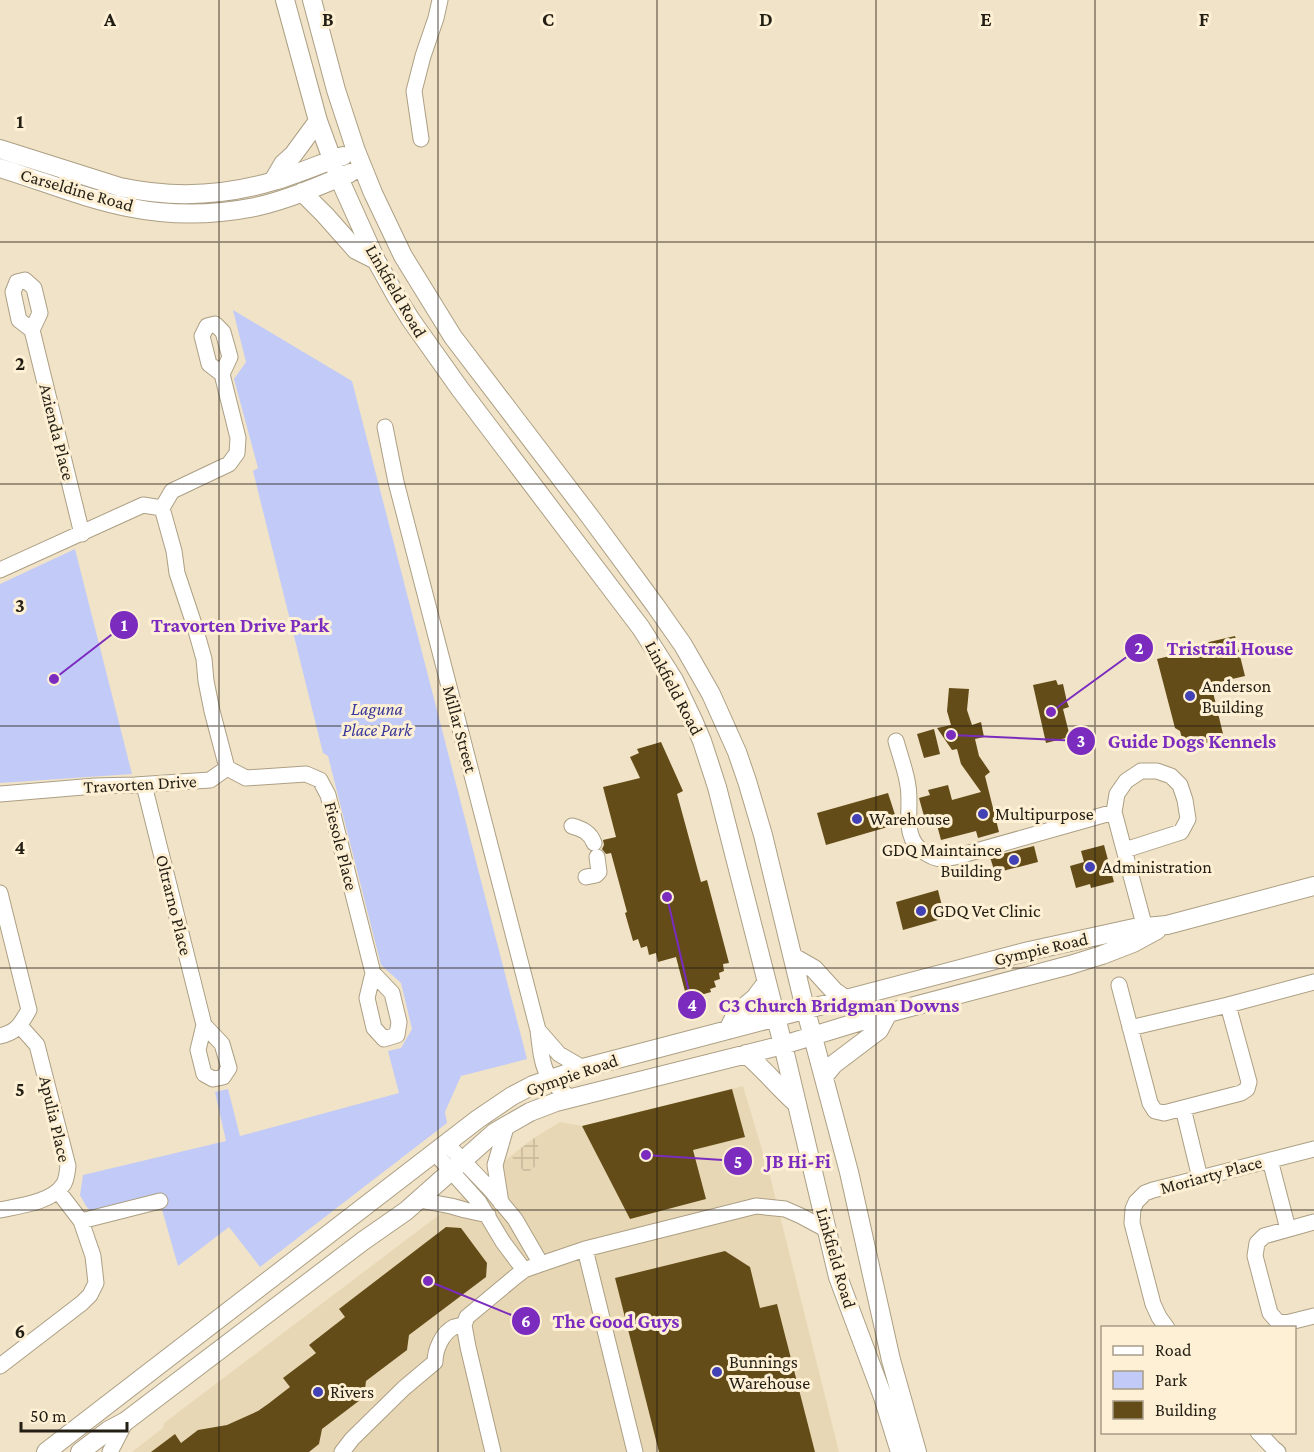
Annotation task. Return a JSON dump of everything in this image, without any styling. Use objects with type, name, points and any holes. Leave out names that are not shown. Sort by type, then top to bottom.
[{"type":"main road","name":"Linkfield Road","points":[[285,0],[318,121],[339,178],[376,260],[411,320],[435,355],[636,620],[674,680],[693,720],[711,766],[844,1295],[883,1397],[900,1452]]},
{"type":"main road","name":"Linkfield Road","points":[[312,0],[336,90],[359,160],[403,256],[453,337],[655,605],[697,668],[721,716],[747,781],[763,835],[849,1172],[891,1360],[917,1452]]},
{"type":"main road","points":[[273,181],[283,164],[293,155],[318,121]]},
{"type":"main road","name":"Carseldine Road","points":[[0,149],[138,191],[196,195],[244,189],[332,160],[359,160]]},
{"type":"main road","name":"Carseldine Road","points":[[0,168],[133,208],[208,214],[272,202],[302,192],[339,178],[359,160]]},
{"type":"main road","points":[[302,192],[325,214],[356,250],[376,260]]},
{"type":"main road","name":"Gympie Road","points":[[69,1448],[440,1148],[512,1096],[550,1078],[1029,951],[1134,928],[1167,925],[1314,886]]},
{"type":"main road","name":"Gympie Road","points":[[69,1448],[126,1421],[419,1200],[484,1140],[507,1124],[542,1107],[783,1045],[888,1013],[1070,965],[1132,943],[1167,925]]},
{"type":"main road","points":[[793,957],[814,969],[834,991],[845,999]]},
{"type":"main road","points":[[728,1030],[736,1014],[755,998],[767,982]]},
{"type":"main road","points":[[824,1076],[834,1064],[879,1030],[888,1013]]},
{"type":"main road","points":[[746,1054],[796,1103]]},
{"type":"street","points":[[421,139],[414,91],[440,0]]},
{"type":"street","name":"Azienda Place","points":[[32,330],[82,534]]},
{"type":"street","points":[[222,374],[238,438],[237,453],[229,464],[172,491],[162,508],[174,551],[177,573],[204,659],[212,711],[228,768]]},
{"type":"street","name":"Millar Street","points":[[385,427],[396,482],[538,1030],[543,1064],[559,1090],[571,1098]]},
{"type":"street","points":[[0,570],[143,505],[162,508]]},
{"type":"street","points":[[896,741],[908,785],[909,826],[912,840],[933,858],[942,860],[955,857],[1114,812]]},
{"type":"street","name":"Travorten Drive","points":[[0,794],[210,780],[228,768]]},
{"type":"street","name":"Fiesole Place","points":[[228,768],[246,778],[306,774],[320,780],[328,795],[373,973]]},
{"type":"street","points":[[1125,850],[1181,832],[1188,819],[1185,800],[1180,784],[1171,776],[1157,771],[1141,771],[1126,782],[1117,794],[1114,812],[1145,928]]},
{"type":"street","name":"Oltrarno Place","points":[[144,785],[204,1024]]},
{"type":"street","points":[[572,826],[583,830],[591,837],[595,850],[599,872],[586,877]]},
{"type":"street","points":[[0,892],[29,1010],[20,1026],[11,1033],[0,1036]]},
{"type":"street","points":[[1130,1028],[1314,982]]},
{"type":"street","points":[[1119,985],[1150,1103],[1155,1111],[1164,1113],[1241,1093],[1247,1089],[1250,1082],[1228,1005]]},
{"type":"street","name":"Apulia Place","points":[[20,1026],[37,1045],[68,1166],[65,1183],[58,1191]]},
{"type":"street","name":"Millar Street","points":[[538,1030],[559,1054],[583,1068]]},
{"type":"street","points":[[1183,1108],[1200,1178]]},
{"type":"street","points":[[501,1203],[495,1165],[507,1124]]},
{"type":"street","points":[[440,1148],[457,1166],[501,1203],[515,1219],[541,1264]]},
{"type":"street","name":"Moriarty Place","points":[[1166,1326],[1153,1304],[1132,1223],[1136,1202],[1145,1193],[1314,1149]]},
{"type":"street","points":[[1270,1160],[1288,1229]]},
{"type":"street","points":[[457,1166],[503,1242],[524,1270]]},
{"type":"street","points":[[0,1210],[44,1199],[58,1191],[81,1221],[93,1257],[96,1283],[90,1296],[82,1303],[0,1366]]},
{"type":"street","points":[[419,1200],[488,1215]]},
{"type":"street","points":[[81,1221],[160,1201]]},
{"type":"street","points":[[494,1452],[464,1325],[468,1317],[524,1270],[585,1249],[756,1206],[785,1209],[827,1230]]},
{"type":"street","points":[[1314,1222],[1264,1236],[1257,1243],[1256,1256],[1270,1313],[1277,1321],[1286,1323],[1314,1316]]},
{"type":"street","points":[[585,1249],[635,1452]]},
{"type":"street","points":[[342,1452],[352,1439],[404,1388],[435,1362],[435,1356],[444,1335],[454,1327],[464,1325]]},
{"type":"street","points":[[110,1452],[126,1421]]},
{"type":"street","points":[[1260,1434],[1278,1452]]},
{"type":"shaded area","points":[[743,1086],[771,1180],[839,1452],[132,1452],[163,1428],[164,1423],[435,1218],[534,1138],[560,1122],[582,1126]]},
{"type":"shaded area","points":[[534,1138],[539,1148],[539,1163],[526,1174],[511,1156]]},
{"type":"green space","name":"Laguna Place Park","points":[[233,310],[352,381],[527,1059],[461,1076],[445,1112],[447,1123],[260,1267],[229,1227],[178,1266],[161,1206],[99,1221],[80,1195],[83,1175],[226,1141],[215,1092],[228,1089],[240,1136],[399,1093],[388,1051],[401,1048],[412,1029],[401,983],[381,965],[328,756],[323,753],[253,471],[258,468],[234,379],[246,362]]},
{"type":"green space","points":[[75,549],[132,774],[0,783],[0,584]]},
{"type":"building","name":"Anderson Building","points":[[1235,636],[1245,676],[1211,684],[1224,738],[1185,749],[1180,731],[1175,728],[1157,659],[1201,649],[1209,642]]},
{"type":"building","points":[[1056,680],[1058,685],[1063,684],[1069,707],[1063,709],[1070,737],[1046,743],[1033,685]]},
{"type":"building","points":[[949,688],[969,689],[967,710],[972,725],[981,722],[984,737],[975,739],[979,756],[990,772],[985,776],[999,832],[978,838],[976,831],[941,840],[937,825],[927,827],[919,798],[930,795],[928,790],[948,785],[952,800],[981,792],[961,764],[957,749],[952,750],[937,728],[951,725],[947,711]]},
{"type":"building","points":[[934,729],[940,754],[924,758],[917,734]]},
{"type":"building","points":[[661,742],[683,791],[677,794],[701,882],[707,880],[729,963],[723,964],[724,971],[719,973],[720,979],[714,981],[716,987],[710,989],[711,992],[687,999],[676,957],[658,962],[656,953],[649,955],[647,946],[641,948],[638,939],[633,941],[611,853],[606,854],[602,849],[603,840],[616,837],[603,787],[640,778],[630,757],[639,753],[637,749]]},
{"type":"building","name":"Warehouse","points":[[888,793],[898,824],[826,845],[817,813]]},
{"type":"building","name":"Administration","points":[[1104,845],[1114,882],[1091,888],[1090,884],[1076,888],[1070,866],[1084,862],[1081,851]]},
{"type":"building","name":"GDQ Maintaince Building","points":[[1034,846],[1038,862],[995,873],[990,857]]},
{"type":"building","name":"GDQ Vet Clinic","points":[[938,890],[945,918],[903,930],[896,902]]},
{"type":"building","points":[[732,1089],[745,1137],[693,1150],[706,1199],[630,1219],[582,1126]]},
{"type":"building","points":[[446,1227],[461,1228],[487,1263],[486,1277],[409,1335],[407,1350],[366,1381],[364,1397],[322,1429],[319,1444],[309,1452],[151,1452],[175,1434],[181,1443],[198,1430],[227,1425],[268,1404],[290,1387],[283,1378],[316,1353],[309,1345],[345,1317],[339,1309]]},
{"type":"building","name":"Bunnings Warehouse","points":[[725,1251],[750,1267],[760,1308],[777,1304],[815,1452],[659,1452],[615,1278]]},
{"type":"place","name":"Travorten Drive Park","points":[[54,679]]},
{"type":"place","name":"Anderson Building","points":[[1190,696]]},
{"type":"place","name":"Tristrail House","points":[[1051,712]]},
{"type":"place","name":"Guide Dogs Kennels","points":[[951,735]]},
{"type":"place","name":"Multipurpose","points":[[983,814]]},
{"type":"place","name":"Warehouse","points":[[857,819]]},
{"type":"place","name":"GDQ Maintaince Building","points":[[1014,860]]},
{"type":"place","name":"Administration","points":[[1090,867]]},
{"type":"place","name":"C3 Church Bridgman Downs","points":[[667,897]]},
{"type":"place","name":"GDQ Vet Clinic","points":[[921,911]]},
{"type":"place","name":"JB Hi-Fi","points":[[646,1155]]},
{"type":"place","name":"The Good Guys","points":[[428,1281]]},
{"type":"place","name":"Bunnings Warehouse","points":[[717,1372]]},
{"type":"place","name":"Rivers","points":[[318,1392]]}]
